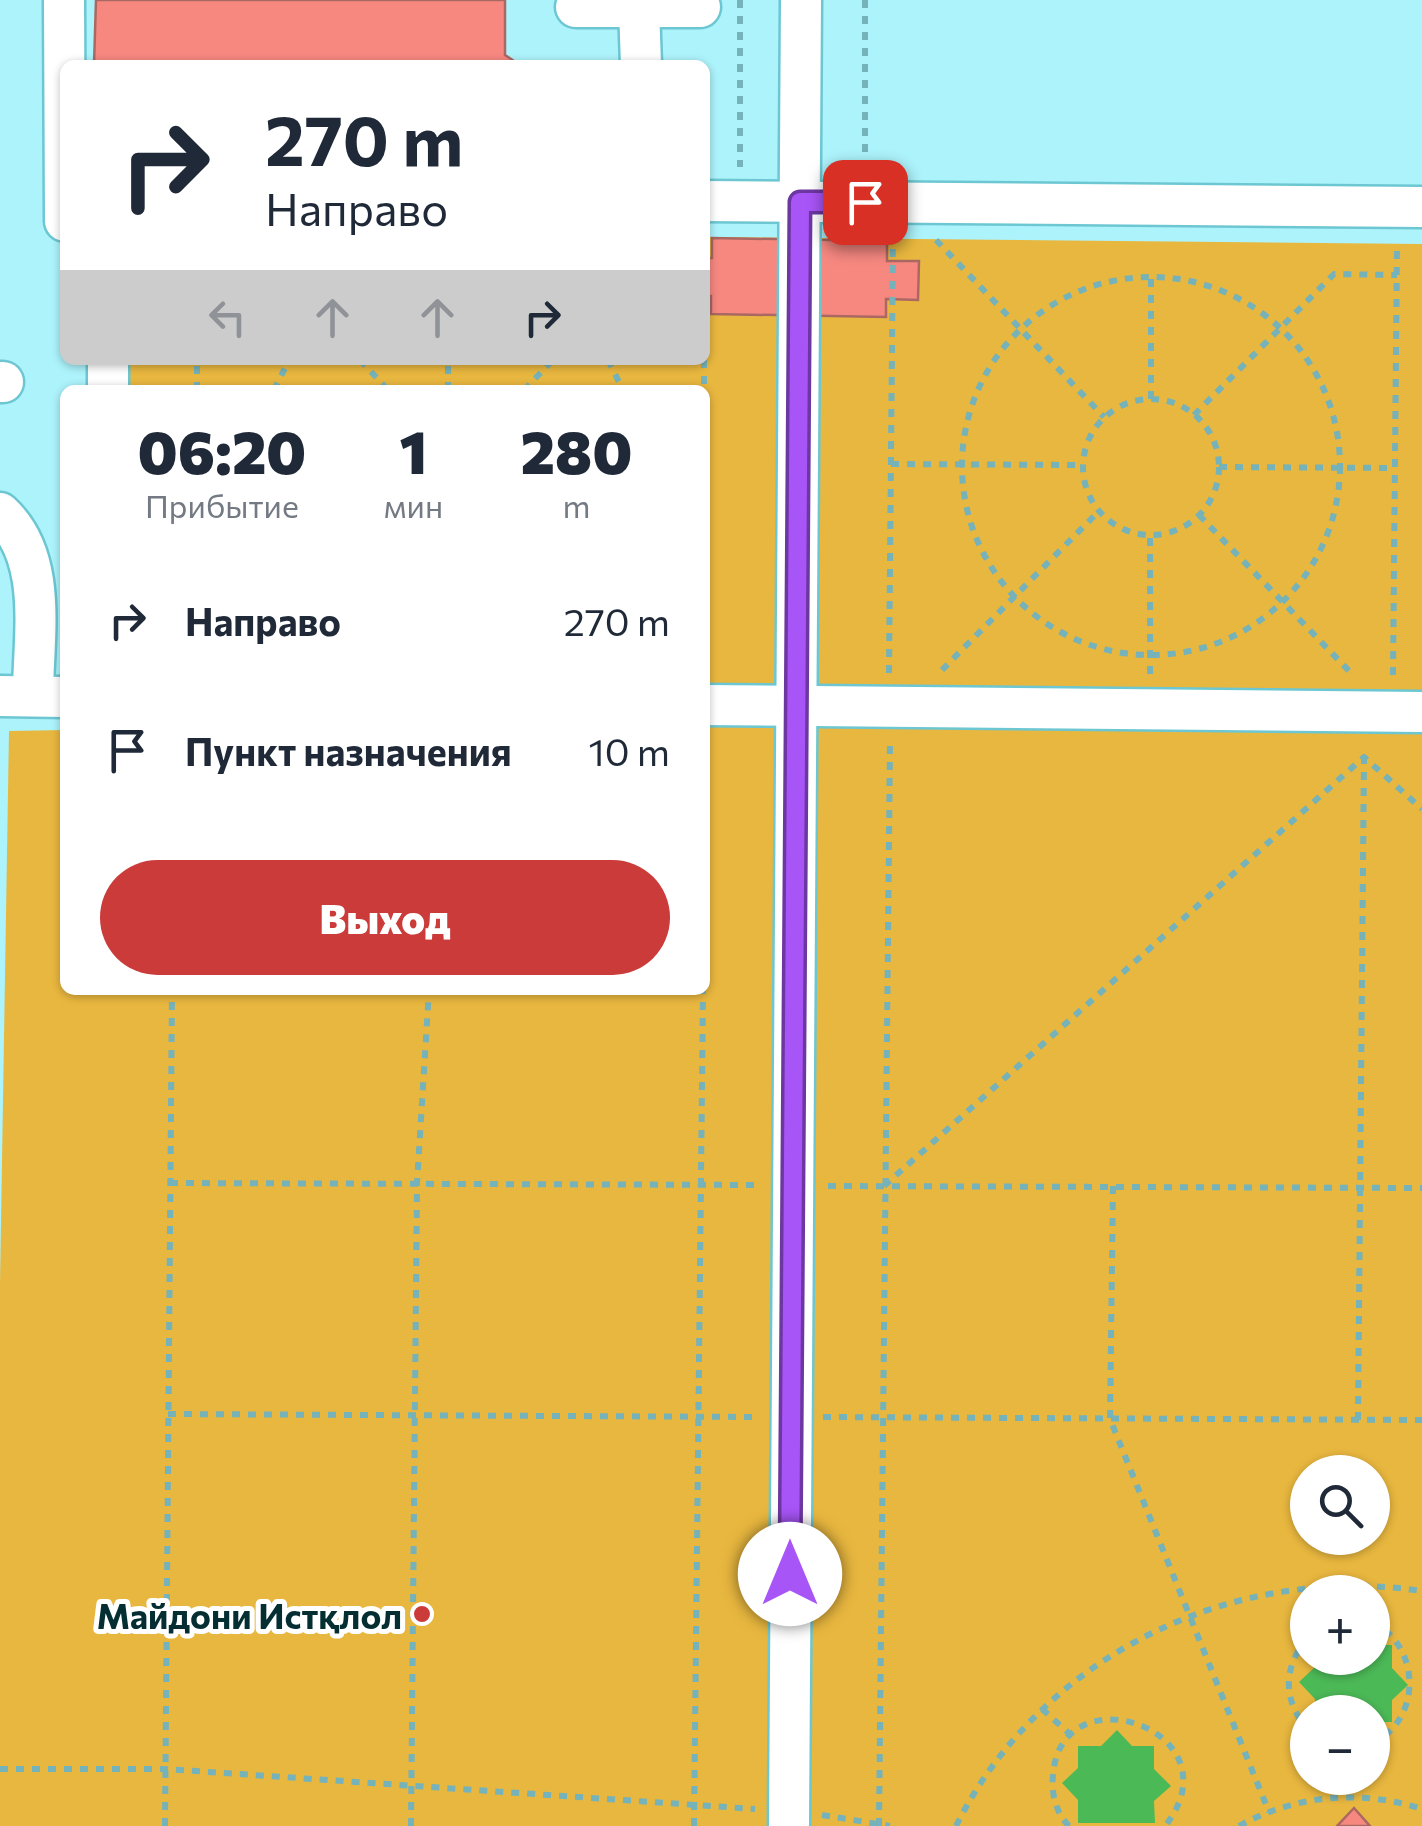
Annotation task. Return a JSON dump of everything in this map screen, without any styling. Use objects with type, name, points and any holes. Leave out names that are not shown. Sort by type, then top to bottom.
[{"type":"street","points":[[64,0],[64,60]]},
{"type":"street","points":[[789,1818],[802,0]]},
{"type":"street","points":[[576,7],[700,7]]},
{"type":"street","points":[[639,7],[641,60]]},
{"type":"street","points":[[723,201],[800,221],[865,202],[1416,222]]},
{"type":"street","points":[[0,513],[18,534],[32,566],[49,636],[33,696]]},
{"type":"street","points":[[710,706],[1422,712]]},
{"type":"path","points":[[723,201],[740,0]]},
{"type":"path","points":[[865,202],[866,0]]},
{"type":"path","points":[[1393,675],[1397,238],[1416,222]]},
{"type":"path","points":[[871,672],[890,673],[893,234]]},
{"type":"path","points":[[950,235],[930,235],[1104,416]]},
{"type":"path","points":[[1194,415],[1334,274],[1396,276]]},
{"type":"path","points":[[1151,278],[1151,398]]},
{"type":"path","points":[[1151,278],[1200,283],[1229,294],[1280,328],[1302,351],[1325,392],[1338,436],[1340,467],[1330,528],[1317,557],[1282,602],[1226,639],[1196,649],[1150,654],[1103,648],[1074,638],[1046,623],[1015,596],[984,554],[972,526],[962,465],[973,403],[986,374],[1021,330],[1077,292],[1106,283],[1151,278]]},
{"type":"path","points":[[365,365],[383,385]]},
{"type":"path","points":[[529,385],[548,365]]},
{"type":"path","points":[[1151,398],[1168,401],[1194,415],[1210,433],[1219,466],[1210,502],[1199,516],[1168,533],[1150,535],[1116,526],[1099,511],[1084,484],[1082,466],[1091,432],[1104,416],[1133,401],[1151,398]]},
{"type":"path","points":[[891,464],[1082,466]]},
{"type":"path","points":[[1219,466],[1395,468]]},
{"type":"path","points":[[938,674],[1099,511]]},
{"type":"path","points":[[1199,516],[1352,675]]},
{"type":"path","points":[[1150,535],[1150,674]]},
{"type":"path","points":[[879,1824],[890,745]]},
{"type":"path","points":[[1358,1420],[1364,745]]},
{"type":"path","points":[[883,1186],[1364,756]]},
{"type":"path","points":[[1364,756],[1422,809]]},
{"type":"path","points":[[164,1826],[172,995]]},
{"type":"path","points":[[411,1826],[417,1183],[429,995]]},
{"type":"path","points":[[694,1826],[702,995]]},
{"type":"path","points":[[1112,1186],[1110,1419],[1269,1812]]},
{"type":"path","points":[[1390,1590],[1422,1591]]},
{"type":"path","points":[[956,1826],[987,1774],[1042,1709],[1111,1655],[1189,1615],[1270,1592],[1290,1591]]},
{"type":"path","points":[[1390,1633],[1403,1641],[1412,1656],[1417,1693],[1402,1726],[1390,1733]]},
{"type":"path","points":[[1290,1670],[1292,1695]]},
{"type":"path","points":[[1042,1709],[1072,1736]]},
{"type":"path","points":[[1069,1826],[1056,1804],[1054,1768],[1072,1736],[1104,1719],[1141,1722],[1157,1732],[1178,1761],[1180,1798],[1165,1826]]},
{"type":"path","points":[[0,1770],[165,1770],[411,1784],[694,1805],[890,1826]]},
{"type":"path","points":[[1239,1826],[1269,1812],[1352,1796],[1422,1808]]},
{"type":"shaded area","points":[[710,237],[1422,244],[1422,1826],[0,1826],[0,1284],[9,731],[60,730],[60,995],[710,995],[710,385],[117,385],[117,365],[710,365]]},
{"type":"shaded area","points":[[1392,1645],[1392,1668],[1408,1685],[1392,1700],[1390,1722],[1390,1695],[1311,1695],[1299,1682],[1306,1675],[1390,1675]]},
{"type":"shaded area","points":[[1117,1730],[1132,1746],[1154,1746],[1154,1769],[1171,1786],[1154,1801],[1155,1823],[1078,1823],[1078,1800],[1062,1783],[1078,1768],[1078,1746],[1101,1746]]},
{"type":"building","points":[[96,0],[505,0],[505,55],[512,60],[94,60]]},
{"type":"building","points":[[712,238],[887,241],[887,261],[919,261],[918,300],[886,299],[886,317],[711,314]]},
{"type":"building","points":[[1354,1808],[1370,1826],[1337,1826]]},
{"type":"place","name":"Майдони Истқлол","points":[[422,1614]]},
{"type":"route","points":[[790,1574],[800,202],[865,202]]}]
